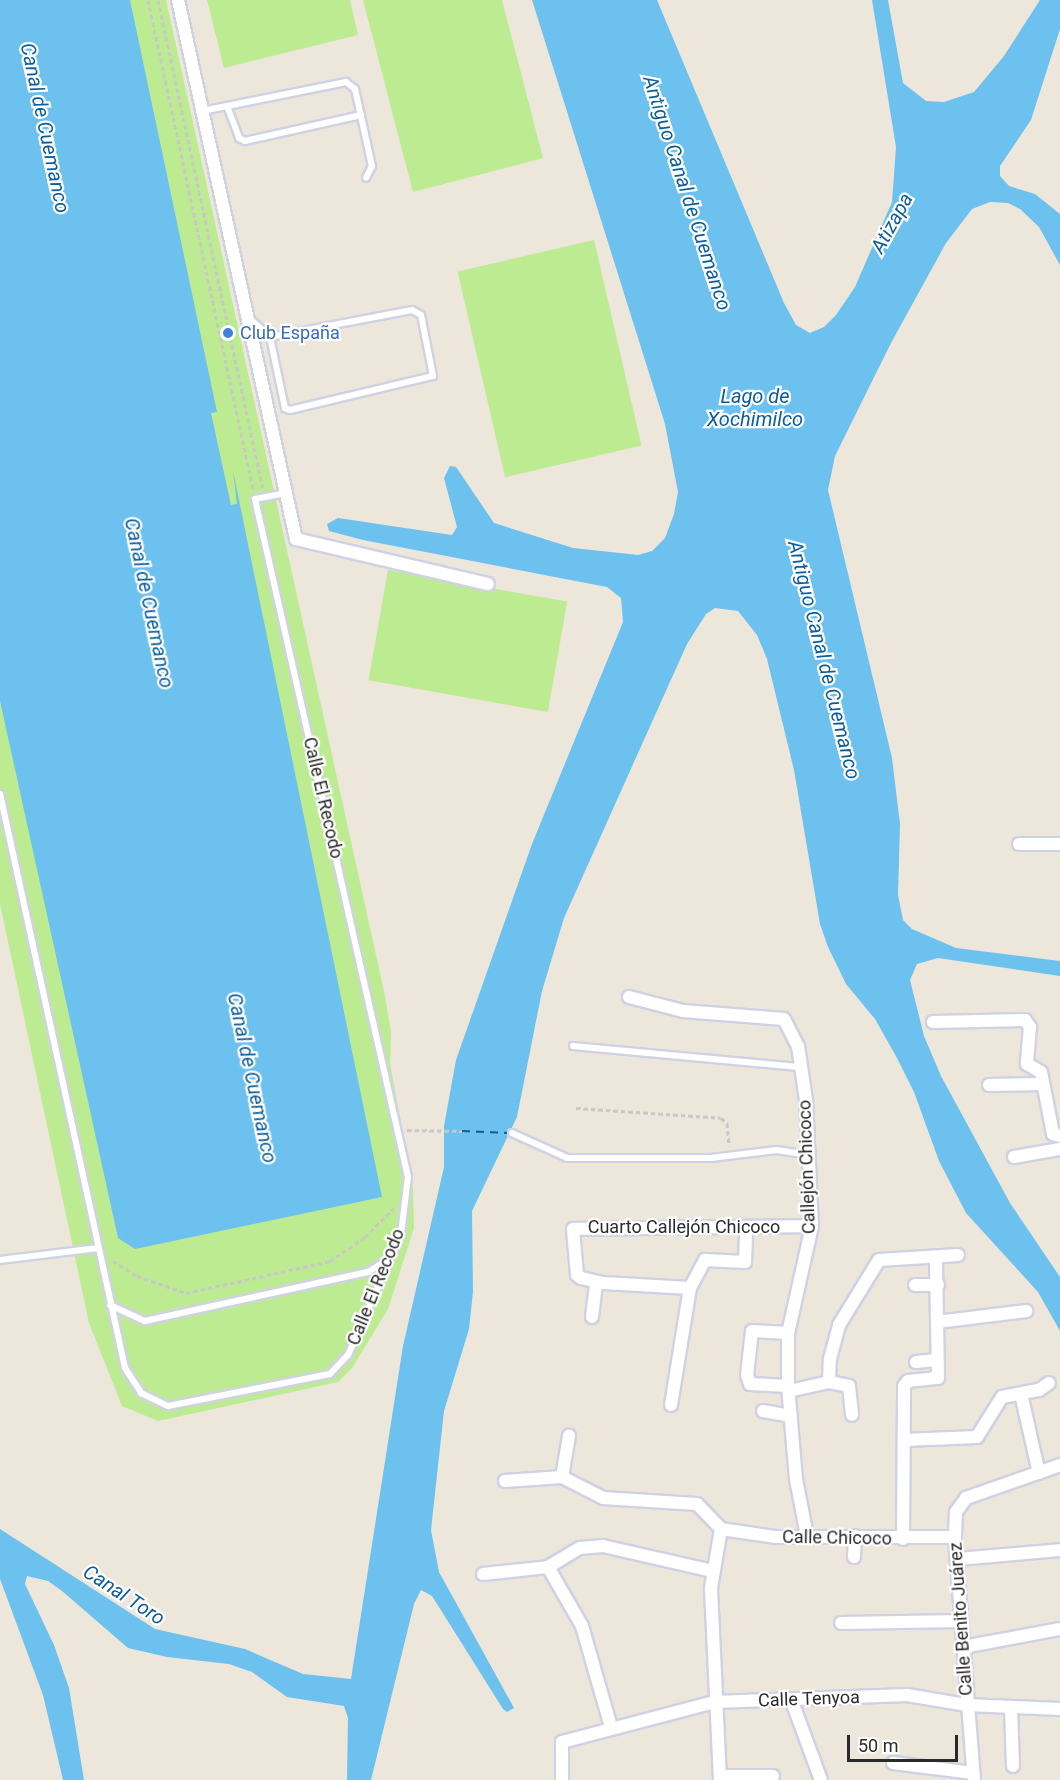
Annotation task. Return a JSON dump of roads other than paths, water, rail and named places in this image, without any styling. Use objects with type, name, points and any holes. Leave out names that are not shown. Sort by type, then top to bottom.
[{"type":"street","points":[[178,0],[296,539],[488,584]]},
{"type":"street","points":[[1019,844],[1060,844]]},
{"type":"street","name":"Callejón Chicoco","points":[[628,997],[683,1011],[784,1019],[798,1046],[809,1155],[812,1226],[788,1333],[789,1388],[796,1479],[807,1536]]},
{"type":"street","points":[[933,1022],[1025,1020],[1030,1027],[1027,1064],[1041,1072],[1053,1134],[1060,1136]]},
{"type":"street","points":[[989,1085],[1042,1084]]},
{"type":"street","points":[[1014,1157],[1060,1149]]},
{"type":"street","name":"Cuarto Callejón Chicoco","points":[[596,1282],[577,1275],[572,1239],[576,1228],[746,1229],[812,1226]]},
{"type":"street","points":[[671,1405],[690,1288],[705,1260],[745,1262],[746,1229]]},
{"type":"street","points":[[829,1382],[830,1359],[839,1325],[873,1266],[888,1257],[958,1255]]},
{"type":"street","points":[[903,1539],[904,1386],[908,1381],[936,1381],[936,1257]]},
{"type":"street","points":[[915,1285],[951,1281]]},
{"type":"street","points":[[592,1317],[596,1282],[690,1288]]},
{"type":"street","points":[[937,1322],[1026,1311]]},
{"type":"street","points":[[788,1333],[752,1331],[747,1375],[750,1384],[789,1388],[829,1382],[849,1386],[852,1414]]},
{"type":"street","points":[[916,1362],[936,1360]]},
{"type":"street","points":[[904,1440],[977,1437],[1002,1397],[1021,1394],[1049,1383]]},
{"type":"street","points":[[1021,1394],[1039,1473],[1060,1465]]},
{"type":"street","points":[[763,1411],[791,1416]]},
{"type":"street","points":[[562,1477],[569,1436]]},
{"type":"street","name":"Calle Benito Juárez","points":[[973,1776],[955,1537],[956,1512],[966,1498],[1039,1473]]},
{"type":"street","points":[[505,1481],[562,1477],[603,1498],[697,1504],[721,1529],[713,1571],[714,1702],[720,1778],[774,1776]]},
{"type":"street","name":"Calle Chicoco","points":[[721,1529],[776,1537],[855,1536],[903,1539],[955,1537]]},
{"type":"street","points":[[854,1557],[855,1536]]},
{"type":"street","points":[[483,1574],[548,1568],[580,1548],[603,1545],[713,1571]]},
{"type":"street","points":[[958,1559],[1060,1550]]},
{"type":"street","points":[[548,1568],[582,1626],[611,1727]]},
{"type":"street","points":[[841,1623],[961,1621]]},
{"type":"street","points":[[963,1647],[1060,1629]]},
{"type":"street","name":"Calle Tenyoa","points":[[562,1780],[562,1742],[611,1727],[714,1702],[907,1695],[967,1706],[1060,1709]]},
{"type":"street","points":[[791,1698],[821,1780]]},
{"type":"street","points":[[1011,1709],[1013,1766]]},
{"type":"street","points":[[893,1763],[973,1776]]},
{"type":"lane","points":[[202,111],[346,82],[355,89],[372,166],[366,178]]},
{"type":"lane","points":[[227,106],[239,138],[245,141],[361,115]]},
{"type":"lane","points":[[247,316],[270,337],[285,408],[290,410],[433,376],[421,315],[412,310],[270,337]]},
{"type":"lane","name":"Calle El Recodo","points":[[0,794],[125,1368],[141,1393],[168,1406],[330,1374],[348,1355],[401,1234],[408,1177],[255,499],[285,493]]},
{"type":"lane","points":[[573,1046],[801,1067]]},
{"type":"lane","points":[[512,1133],[567,1158],[630,1161],[777,1150],[809,1155]]},
{"type":"lane","points":[[0,1260],[99,1250]]},
{"type":"lane","points":[[110,1305],[145,1321],[369,1272],[391,1257]]},
{"type":"water","name":"Canal de Cuemanco","points":[[0,0],[130,0],[217,412],[211,413],[231,505],[237,504],[233,471],[382,1197],[135,1249],[118,1238],[0,701]]},
{"type":"water","name":"Lago de Xochimilco","points":[[532,0],[657,0],[784,303],[796,325],[810,333],[824,327],[836,315],[855,287],[892,202],[896,147],[872,0],[888,0],[903,83],[926,101],[944,102],[974,92],[1004,56],[1040,0],[1060,0],[1060,29],[1031,120],[1000,166],[1000,176],[1009,186],[1035,194],[1060,214],[1060,265],[1039,227],[1020,209],[1008,203],[990,202],[972,209],[946,243],[891,343],[835,456],[828,490],[892,758],[900,824],[898,895],[903,920],[912,929],[956,948],[1060,961],[1060,976],[938,958],[917,964],[910,980],[924,1036],[941,1076],[1010,1203],[1060,1277],[1060,1331],[1038,1292],[966,1213],[939,1161],[914,1092],[897,1058],[875,1019],[846,984],[828,947],[820,924],[794,770],[767,659],[757,635],[738,611],[715,608],[706,614],[687,644],[564,918],[542,991],[517,1117],[472,1211],[473,1292],[469,1329],[444,1411],[431,1530],[439,1572],[514,1708],[507,1712],[503,1709],[432,1596],[421,1590],[414,1604],[371,1780],[347,1780],[348,1718],[344,1706],[287,1697],[252,1672],[229,1664],[167,1657],[128,1648],[48,1581],[27,1576],[25,1584],[54,1645],[69,1688],[84,1780],[63,1780],[43,1695],[0,1579],[0,1529],[155,1629],[245,1649],[303,1674],[351,1679],[403,1346],[444,1167],[444,1126],[456,1060],[532,844],[623,622],[621,598],[607,587],[363,540],[329,531],[327,524],[338,518],[452,535],[457,527],[444,478],[450,466],[456,467],[494,523],[573,548],[638,555],[652,551],[665,538],[674,514],[678,492],[665,424]]},
{"type":"place","name":"Club España","points":[[228,333]]},
{"type":"water label","name":"Antiguo Canal de Cuemanco","points":[[687,193]]},
{"type":"water label","name":"Atizapa","points":[[892,223]]},
{"type":"water label","name":"Antiguo Canal de Cuemanco","points":[[824,660]]},
{"type":"water label","name":"Canal Toro","points":[[124,1595]]}]
